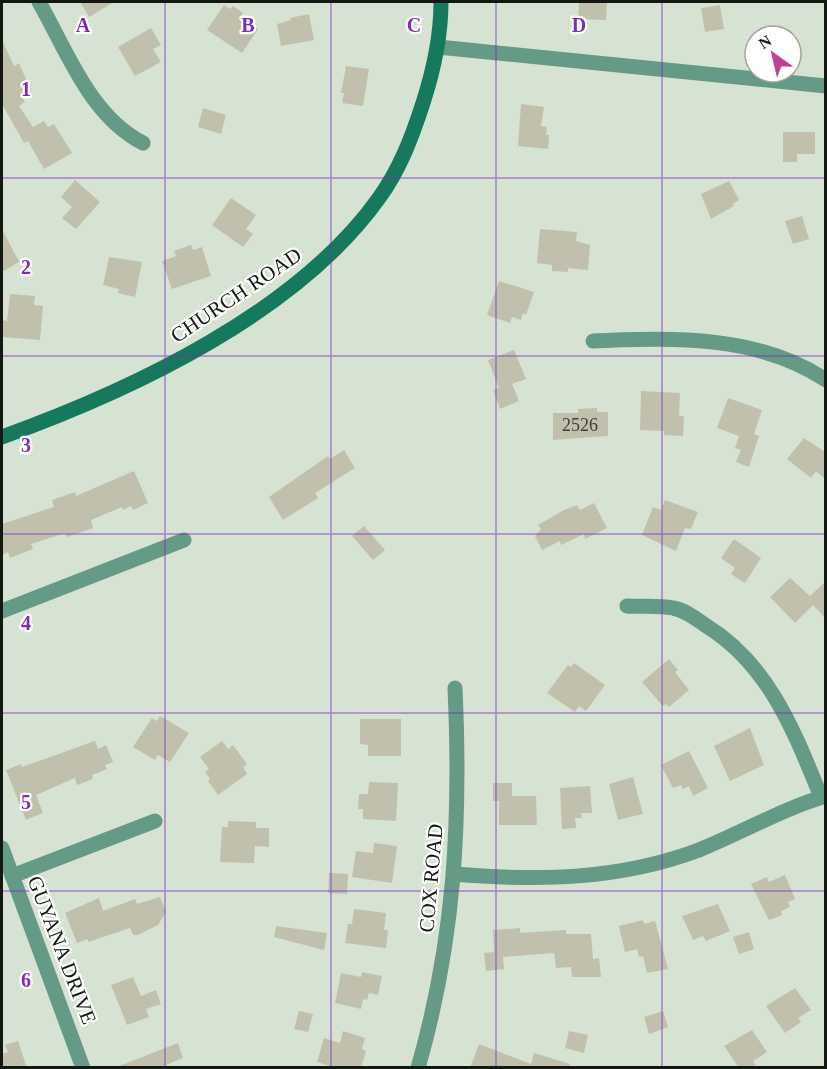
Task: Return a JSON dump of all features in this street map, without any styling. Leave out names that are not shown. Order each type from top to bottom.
[{"type":"main road","name":"CHURCH ROAD","points":[[2,437],[75,411],[173,363],[228,330],[323,261],[356,228],[398,167],[418,120],[438,47],[441,2]]},
{"type":"street","points":[[39,2],[98,106],[112,122],[143,143]]},
{"type":"street","points":[[438,47],[825,86]]},
{"type":"street","points":[[593,341],[693,339],[743,346],[799,365],[825,380]]},
{"type":"street","points":[[2,611],[184,540]]},
{"type":"street","points":[[454,874],[553,879],[589,877],[641,868],[698,850],[823,796],[791,723],[776,697],[744,656],[717,632],[684,612],[673,608],[627,606]]},
{"type":"street","name":"COX ROAD","points":[[418,1068],[447,941],[454,874],[458,820],[455,688]]},
{"type":"street","points":[[12,876],[155,821]]},
{"type":"street","name":"GUYANA DRIVE","points":[[2,848],[83,1068]]},
{"type":"building","points":[[80,2],[114,2],[89,17]]},
{"type":"building","points":[[579,2],[607,2],[606,20],[578,19]]},
{"type":"building","points":[[224,5],[230,9],[233,6],[243,13],[241,16],[258,29],[242,53],[207,30]]},
{"type":"building","points":[[720,5],[724,29],[705,32],[701,8]]},
{"type":"building","points":[[309,14],[314,40],[281,46],[277,24],[291,20],[290,18]]},
{"type":"building","points":[[151,28],[161,45],[153,49],[161,62],[135,76],[118,47]]},
{"type":"building","points":[[2,40],[14,66],[19,63],[31,90],[21,96],[25,102],[19,106],[33,127],[44,121],[48,127],[54,124],[72,153],[44,169],[28,141],[24,143],[2,104]]},
{"type":"building","points":[[346,66],[369,69],[363,106],[342,103],[344,93],[341,93]]},
{"type":"building","points":[[521,104],[544,107],[541,126],[547,127],[548,149],[518,146]]},
{"type":"building","points":[[203,108],[226,115],[221,134],[198,127]]},
{"type":"building","points":[[783,132],[815,132],[815,154],[797,154],[797,162],[783,162]]},
{"type":"building","points":[[75,180],[100,202],[76,229],[62,218],[72,207],[61,197]]},
{"type":"building","points":[[729,181],[739,200],[733,204],[734,206],[711,219],[701,194]]},
{"type":"building","points":[[231,198],[256,215],[246,229],[253,234],[243,247],[212,225]]},
{"type":"building","points":[[802,216],[809,239],[793,244],[785,221]]},
{"type":"building","points":[[2,229],[19,262],[2,272]]},
{"type":"building","points":[[540,229],[577,232],[576,241],[590,245],[588,270],[568,268],[568,272],[552,271],[552,265],[537,263]]},
{"type":"building","points":[[191,245],[193,250],[202,247],[211,276],[172,289],[162,261],[176,256],[174,251]]},
{"type":"building","points":[[109,257],[142,262],[135,297],[118,293],[119,289],[103,285]]},
{"type":"building","points":[[499,281],[534,292],[526,315],[523,313],[521,320],[512,317],[510,323],[487,315]]},
{"type":"building","points":[[10,294],[35,296],[34,305],[43,306],[40,340],[2,337],[2,320],[7,321]]},
{"type":"building","points":[[514,350],[526,379],[512,384],[519,401],[500,409],[493,390],[499,388],[488,360]]},
{"type":"building","points":[[641,391],[680,393],[679,416],[684,416],[683,436],[664,435],[664,431],[640,430]]},
{"type":"building","points":[[728,398],[762,410],[754,434],[759,436],[749,467],[736,462],[741,450],[735,448],[739,436],[717,428]]},
{"type":"building","points":[[597,408],[597,412],[608,412],[608,436],[553,440],[553,413],[578,413],[578,409]]},
{"type":"building","points":[[804,438],[825,452],[825,479],[816,471],[811,478],[787,459]]},
{"type":"building","points":[[344,450],[355,468],[315,493],[318,498],[283,520],[269,497],[328,456],[330,459]]},
{"type":"building","points":[[134,471],[148,503],[133,510],[131,506],[123,510],[122,507],[91,520],[93,528],[67,537],[65,533],[31,544],[33,549],[10,558],[8,552],[2,555],[2,524],[54,507],[52,500],[75,492],[76,496]]},
{"type":"building","points":[[665,500],[698,512],[691,529],[685,528],[676,551],[642,535],[653,507],[661,510]]},
{"type":"building","points":[[594,503],[607,528],[585,539],[584,534],[561,545],[560,541],[542,550],[535,536],[541,529],[538,525],[564,510],[577,505],[580,510]]},
{"type":"building","points":[[364,526],[385,550],[373,560],[352,536]]},
{"type":"building","points":[[734,539],[761,558],[745,583],[731,574],[735,568],[721,558]]},
{"type":"building","points":[[790,578],[810,596],[825,582],[825,618],[813,605],[795,623],[770,597]]},
{"type":"building","points":[[669,659],[678,670],[675,672],[689,690],[669,707],[666,704],[663,706],[642,682]]},
{"type":"building","points":[[574,663],[605,685],[586,711],[579,706],[575,712],[547,693],[568,665],[571,667]]},
{"type":"building","points":[[160,716],[189,733],[170,762],[158,755],[155,760],[133,747],[152,718],[157,721]]},
{"type":"building","points":[[360,719],[401,719],[401,756],[368,756],[368,745],[360,744]]},
{"type":"building","points":[[750,728],[764,765],[730,781],[714,746]]},
{"type":"building","points":[[95,741],[98,749],[106,745],[113,762],[105,765],[107,769],[92,775],[93,779],[77,785],[75,778],[36,795],[43,813],[26,820],[6,770],[21,764],[22,767]]},
{"type":"building","points":[[222,741],[228,749],[233,745],[247,764],[243,767],[247,774],[218,795],[208,781],[210,779],[205,772],[209,769],[200,757]]},
{"type":"building","points":[[689,751],[708,788],[693,796],[689,786],[683,789],[681,785],[673,788],[661,765]]},
{"type":"building","points":[[633,777],[643,814],[618,820],[609,784]]},
{"type":"building","points":[[369,782],[398,783],[396,821],[363,819],[363,809],[358,809],[359,794],[368,794]]},
{"type":"building","points":[[493,783],[512,783],[512,796],[536,796],[537,825],[499,825],[499,801],[493,801]]},
{"type":"building","points":[[590,786],[592,813],[581,813],[582,818],[575,818],[576,828],[562,829],[560,788]]},
{"type":"building","points":[[228,821],[256,822],[256,828],[269,828],[269,847],[255,846],[254,863],[220,862],[222,827],[228,827]]},
{"type":"building","points":[[374,843],[397,846],[392,883],[352,877],[356,851],[373,853]]},
{"type":"building","points":[[329,873],[348,874],[347,894],[328,893]]},
{"type":"building","points":[[785,875],[795,899],[788,902],[790,907],[781,911],[782,915],[769,920],[751,884],[767,877],[769,882]]},
{"type":"building","points":[[160,897],[166,912],[158,925],[138,935],[133,935],[130,928],[88,942],[88,939],[77,943],[65,913],[99,898],[103,911],[135,899],[137,904]]},
{"type":"building","points":[[718,904],[730,931],[706,941],[703,936],[693,940],[682,916]]},
{"type":"building","points":[[354,909],[386,913],[384,930],[388,930],[386,948],[345,943],[348,924],[352,924]]},
{"type":"building","points":[[643,920],[644,924],[655,921],[668,969],[647,973],[643,956],[639,957],[637,949],[625,952],[619,926]]},
{"type":"building","points":[[276,926],[327,933],[324,950],[274,937]]},
{"type":"building","points":[[520,928],[520,933],[566,930],[566,934],[591,934],[593,959],[599,958],[601,977],[572,977],[571,967],[556,968],[554,953],[503,957],[504,969],[486,971],[484,953],[494,952],[493,930]]},
{"type":"building","points":[[749,932],[754,949],[739,954],[733,937]]},
{"type":"building","points":[[362,972],[382,976],[378,995],[369,993],[367,1000],[363,999],[361,1009],[335,1003],[341,973],[361,977]]},
{"type":"building","points":[[133,977],[141,996],[156,990],[161,1004],[146,1009],[149,1017],[127,1025],[111,985]]},
{"type":"building","points":[[795,988],[811,1010],[798,1018],[801,1022],[785,1033],[766,1006]]},
{"type":"building","points":[[299,1011],[313,1014],[308,1032],[294,1029]]},
{"type":"building","points":[[663,1011],[668,1027],[649,1034],[644,1017]]},
{"type":"building","points":[[752,1030],[767,1052],[753,1061],[757,1068],[739,1068],[724,1046]]},
{"type":"building","points":[[343,1031],[365,1038],[362,1049],[366,1051],[361,1068],[336,1068],[317,1062],[324,1038],[340,1043]]},
{"type":"building","points":[[569,1031],[588,1035],[584,1053],[565,1048]]},
{"type":"building","points":[[18,1041],[27,1068],[2,1068],[2,1054],[8,1052],[5,1045]]},
{"type":"building","points":[[178,1043],[183,1058],[159,1068],[114,1068]]},
{"type":"building","points":[[479,1044],[531,1064],[534,1053],[570,1064],[569,1068],[470,1068]]}]
